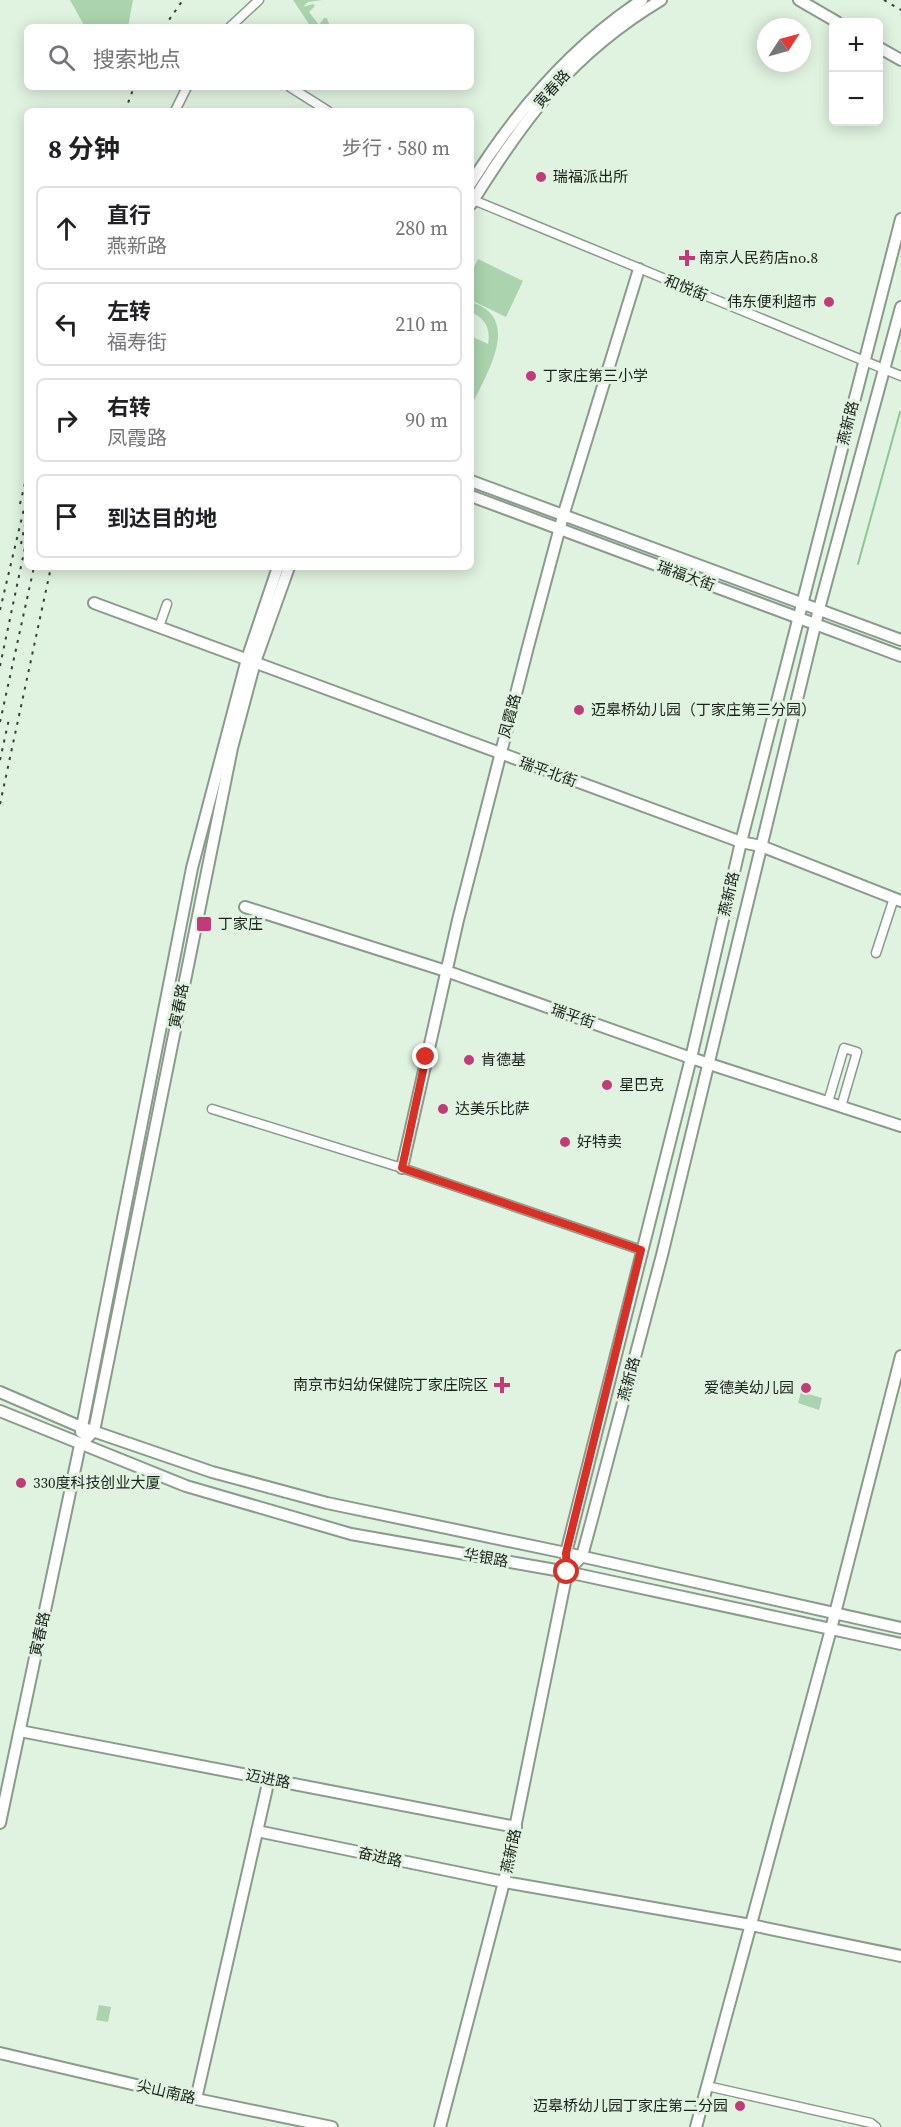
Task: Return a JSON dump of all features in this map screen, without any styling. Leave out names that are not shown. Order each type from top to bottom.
[{"type":"street","points":[[233,24],[259,0]]},
{"type":"street","name":"寅春路","points":[[474,179],[510,125],[552,76],[601,31],[642,0]]},
{"type":"street","name":"寅春路","points":[[474,198],[510,142],[557,82],[605,36],[661,0]]},
{"type":"street","points":[[799,0],[830,18]]},
{"type":"street","points":[[883,49],[901,60]]},
{"type":"street","points":[[176,108],[186,90]]},
{"type":"street","points":[[295,90],[323,108]]},
{"type":"street","name":"和悦街","points":[[474,202],[901,376]]},
{"type":"street","name":"燕新路","points":[[440,2127],[504,1882],[567,1572],[566,1553],[691,1058],[741,842],[901,219]]},
{"type":"street","name":"凤霞路","points":[[402,1168],[446,971],[500,754],[563,516],[639,269]]},
{"type":"street","name":"燕新路","points":[[567,1572],[582,1556],[709,1064],[819,609],[901,307]]},
{"type":"street","name":"瑞福大街","points":[[474,482],[901,640]]},
{"type":"street","name":"瑞福大街","points":[[474,497],[901,656]]},
{"type":"street","name":"寅春路","points":[[0,1823],[80,1445],[81,1427],[192,868],[277,570]]},
{"type":"street","name":"寅春路","points":[[94,1431],[251,661],[288,570]]},
{"type":"street","name":"瑞平北街","points":[[94,603],[741,842],[761,846],[897,900]]},
{"type":"street","points":[[159,627],[167,604]]},
{"type":"street","points":[[876,953],[897,900]]},
{"type":"street","name":"瑞平街","points":[[245,907],[446,971],[691,1058],[901,1126]]},
{"type":"street","points":[[828,1102],[844,1048],[857,1052],[841,1107]]},
{"type":"street","points":[[212,1109],[402,1168],[641,1250]]},
{"type":"street","points":[[696,2127],[835,1614],[901,1356]]},
{"type":"street","name":"华银路","points":[[0,1392],[81,1427],[212,1472],[327,1503],[582,1556],[901,1628]]},
{"type":"street","name":"华银路","points":[[0,1411],[186,1486],[351,1534],[567,1572],[901,1644]]},
{"type":"street","points":[[80,1445],[94,1431]]},
{"type":"street","name":"迈进路","points":[[20,1731],[516,1827]]},
{"type":"street","points":[[196,2099],[269,1779]]},
{"type":"street","name":"奋进路","points":[[257,1831],[504,1882],[751,1925],[901,1956]]},
{"type":"street","name":"尖山南路","points":[[0,2053],[196,2099],[332,2127]]},
{"type":"street","points":[[707,2086],[876,2127]]},
{"type":"green space","points":[[70,0],[133,0],[129,24],[83,24]]},
{"type":"green space","points":[[293,0],[322,0],[308,2],[303,7],[313,4],[315,6],[309,12],[318,24],[309,24]]},
{"type":"green space","points":[[324,18],[327,18],[329,24],[320,24]]},
{"type":"green space","points":[[478,259],[523,281],[506,317],[474,301],[474,267]]},
{"type":"green space","points":[[474,304],[487,310],[495,321],[498,334],[491,364],[474,401],[474,337],[488,344],[489,339],[486,325],[474,314]]},
{"type":"green space","points":[[801,1392],[822,1398],[819,1410],[798,1403]]},
{"type":"green space","points":[[99,2005],[111,2007],[108,2022],[96,2020]]},
{"type":"waterway","points":[[858,564],[900,412]]},
{"type":"railway","points":[[166,24],[183,0]]},
{"type":"railway","points":[[884,0],[901,10]]},
{"type":"railway","points":[[126,108],[133,90]]},
{"type":"railway","points":[[20,504],[24,487]]},
{"type":"railway","points":[[0,610],[24,509]]},
{"type":"railway","points":[[21,544],[24,530]]},
{"type":"railway","points":[[0,666],[24,552]]},
{"type":"railway","points":[[0,722],[33,570]]},
{"type":"railway","points":[[0,804],[50,570]]},
{"type":"railway","points":[[0,760],[9,719]]},
{"type":"place","name":"瑞福派出所","points":[[541,177]]},
{"type":"place","name":"南京人民药店no.8","points":[[687,258]]},
{"type":"place","name":"伟东便利超市","points":[[829,302]]},
{"type":"place","name":"丁家庄第三小学","points":[[531,376]]},
{"type":"place","name":"迈皋桥幼儿园（丁家庄第三分园）","points":[[579,710]]},
{"type":"place","name":"丁家庄","points":[[204,924]]},
{"type":"place","name":"肯德基","points":[[469,1060]]},
{"type":"place","name":"星巴克","points":[[607,1085]]},
{"type":"place","name":"达美乐比萨","points":[[443,1109]]},
{"type":"place","name":"好特卖","points":[[565,1142]]},
{"type":"place","name":"南京市妇幼保健院丁家庄院区","points":[[502,1385]]},
{"type":"place","name":"爱德美幼儿园","points":[[806,1388]]},
{"type":"place","name":"330度科技创业大厦","points":[[21,1483]]},
{"type":"place","name":"迈皋桥幼儿园丁家庄第二分园","points":[[740,2106]]},
{"type":"route","points":[[426,1057],[402,1168],[641,1250],[566,1553],[567,1572]]}]
